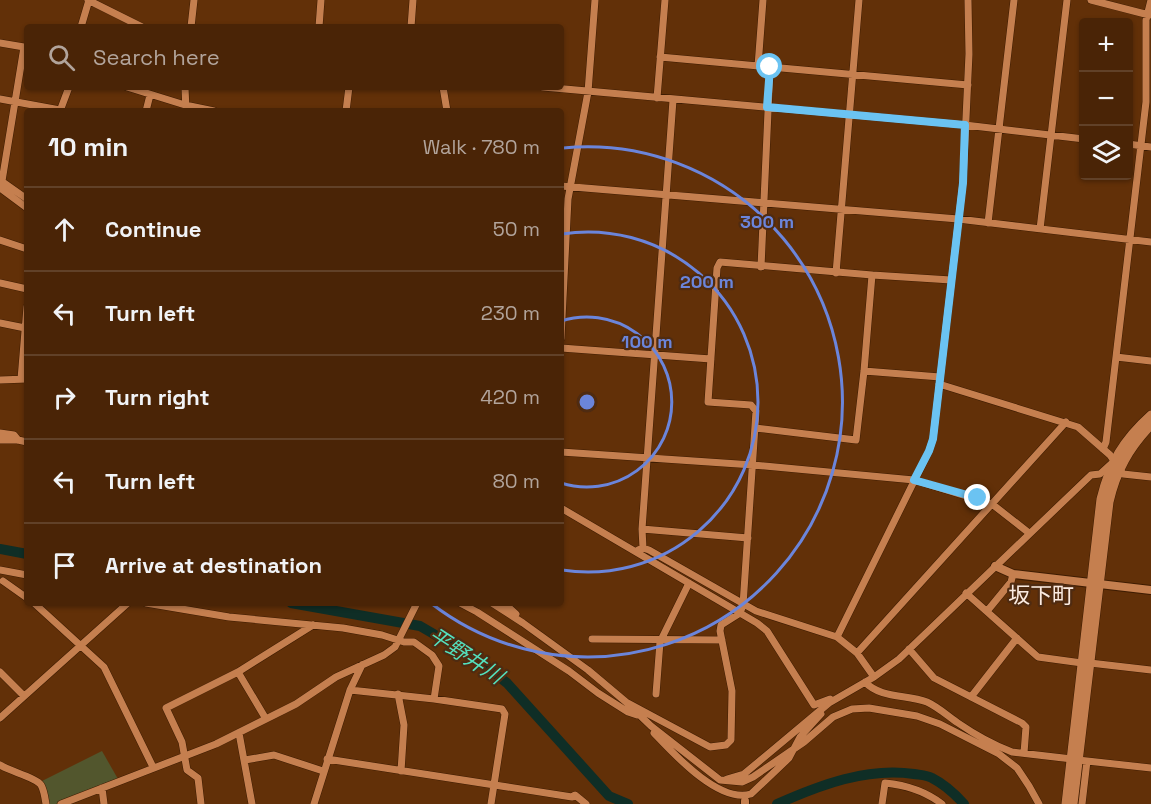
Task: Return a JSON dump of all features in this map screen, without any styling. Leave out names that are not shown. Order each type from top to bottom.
[{"type":"main road","points":[[1073,804],[1096,583],[1101,499],[1115,465],[1136,429],[1151,415]]},
{"type":"main road","points":[[1115,465],[1125,457],[1151,425]]},
{"type":"main road","points":[[1066,804],[1079,760]]},
{"type":"street","points":[[82,24],[88,0],[136,24]]},
{"type":"street","points":[[191,24],[194,0]]},
{"type":"street","points":[[319,24],[321,0]]},
{"type":"street","points":[[411,24],[413,0]]},
{"type":"street","points":[[564,247],[570,186],[588,92],[595,0]]},
{"type":"street","points":[[657,98],[665,0]]},
{"type":"street","points":[[758,66],[763,0]]},
{"type":"street","points":[[836,273],[860,0]]},
{"type":"street","points":[[837,637],[933,439],[963,183],[968,85],[968,0]]},
{"type":"street","points":[[988,223],[1014,0]]},
{"type":"street","points":[[1040,229],[1067,0]]},
{"type":"street","points":[[1091,0],[1149,15]]},
{"type":"street","points":[[1102,449],[1106,442],[1141,146],[1151,0]]},
{"type":"street","points":[[0,43],[24,47],[1,183]]},
{"type":"street","points":[[660,57],[968,85]]},
{"type":"street","points":[[761,267],[770,67]]},
{"type":"street","points":[[564,89],[965,125],[1079,138]]},
{"type":"street","points":[[61,108],[68,90]]},
{"type":"street","points":[[137,90],[185,108],[185,90]]},
{"type":"street","points":[[346,108],[349,90]]},
{"type":"street","points":[[444,90],[446,108]]},
{"type":"street","points":[[147,108],[150,94]]},
{"type":"street","points":[[0,99],[49,108]]},
{"type":"street","points":[[639,550],[674,100]]},
{"type":"street","points":[[1133,145],[1151,147]]},
{"type":"street","points":[[1,183],[24,197]]},
{"type":"street","points":[[1,183],[24,204]]},
{"type":"street","points":[[564,186],[958,219],[1151,242]]},
{"type":"street","points":[[0,240],[24,248]]},
{"type":"street","points":[[626,702],[710,747],[726,745],[731,740],[732,691],[720,631],[721,625],[740,613],[743,605],[756,411],[751,405],[708,402],[717,268],[720,262],[836,273],[951,280]]},
{"type":"street","points":[[755,428],[856,440],[872,274]]},
{"type":"street","points":[[0,283],[24,288]]},
{"type":"street","points":[[0,324],[24,328]]},
{"type":"street","points":[[564,348],[711,359]]},
{"type":"street","points":[[1116,357],[1151,362]]},
{"type":"street","points":[[864,371],[940,381],[1066,422],[1078,427],[1110,455],[1123,474],[1151,477]]},
{"type":"street","points":[[0,380],[24,379]]},
{"type":"street","points":[[857,653],[1066,422]]},
{"type":"street","points":[[0,433],[14,435],[18,440]]},
{"type":"street","points":[[0,440],[24,441]]},
{"type":"street","points":[[564,452],[753,465],[914,480],[992,504],[1029,534]]},
{"type":"street","points":[[720,780],[744,774],[838,697],[874,677],[899,659],[966,592],[1091,475],[1100,474],[1115,465]]},
{"type":"street","points":[[564,510],[743,605],[837,637],[857,653],[874,677]]},
{"type":"street","points":[[642,529],[748,538]]},
{"type":"street","points":[[639,550],[689,583],[758,622],[767,631],[814,705],[838,697]]},
{"type":"street","points":[[995,566],[1013,574],[1151,590]]},
{"type":"street","points":[[0,570],[24,574]]},
{"type":"street","points":[[10,572],[2,583],[24,596]]},
{"type":"street","points":[[988,610],[1011,582],[1013,574]]},
{"type":"street","points":[[656,694],[661,640],[689,583]]},
{"type":"street","points":[[966,592],[1038,657],[1151,670]]},
{"type":"street","points":[[37,606],[104,667],[153,767]]},
{"type":"street","points":[[0,718],[125,606]]},
{"type":"street","points":[[164,606],[229,617],[313,625],[400,637],[404,642],[414,642],[432,655],[439,666],[434,699]]},
{"type":"street","points":[[61,804],[216,744],[296,704],[336,677],[384,655],[395,647],[416,606]]},
{"type":"street","points":[[466,606],[569,671],[598,693],[628,712],[637,715]]},
{"type":"street","points":[[497,606],[524,622],[588,670],[626,702],[637,715],[720,780],[742,782],[753,777],[804,742],[833,717],[852,709],[869,708],[917,716],[940,724],[999,754],[1017,768],[1039,804]]},
{"type":"street","points":[[507,606],[524,622]]},
{"type":"street","points":[[201,804],[198,778],[187,770],[182,742],[166,708],[238,672],[313,625]]},
{"type":"street","points":[[970,697],[1017,638]]},
{"type":"street","points":[[592,639],[722,640]]},
{"type":"street","points":[[909,649],[934,678],[1022,723],[1026,728],[1024,753]]},
{"type":"street","points":[[314,804],[350,690],[362,665]]},
{"type":"street","points":[[0,672],[24,696]]},
{"type":"street","points":[[238,672],[266,718]]},
{"type":"street","points":[[865,682],[876,690],[924,701],[1003,748],[1024,753],[1151,768]]},
{"type":"street","points":[[350,690],[398,694],[502,709],[506,714],[491,804]]},
{"type":"street","points":[[398,694],[404,725],[401,771]]},
{"type":"street","points":[[651,726],[652,732],[698,777],[722,793],[745,801],[789,758],[800,737],[838,697]]},
{"type":"street","points":[[239,733],[252,804]]},
{"type":"street","points":[[245,760],[274,755],[323,771]]},
{"type":"street","points":[[327,759],[572,797],[575,795],[586,804]]},
{"type":"street","points":[[1079,760],[1082,804]]},
{"type":"street","points":[[0,765],[37,781],[41,785],[46,804]]},
{"type":"street","points":[[882,804],[885,783],[921,791],[942,804]]},
{"type":"street","points":[[102,788],[104,804]]},
{"type":"green space","points":[[102,751],[118,779],[56,804],[49,804],[42,781]]},
{"type":"waterway","name":"平野井川","points":[[0,549],[24,553]]},
{"type":"waterway","name":"平野井川","points":[[308,606],[420,626],[475,658],[507,683],[609,796],[628,804]]},
{"type":"waterway","name":"平野井川","points":[[777,804],[844,779],[896,772],[930,777],[945,786],[964,804]]},
{"type":"district","name":"坂下町","points":[[1041,595]]},
{"type":"route","points":[[770,67],[767,107],[965,125],[963,183],[933,439],[914,480],[978,498]]}]
